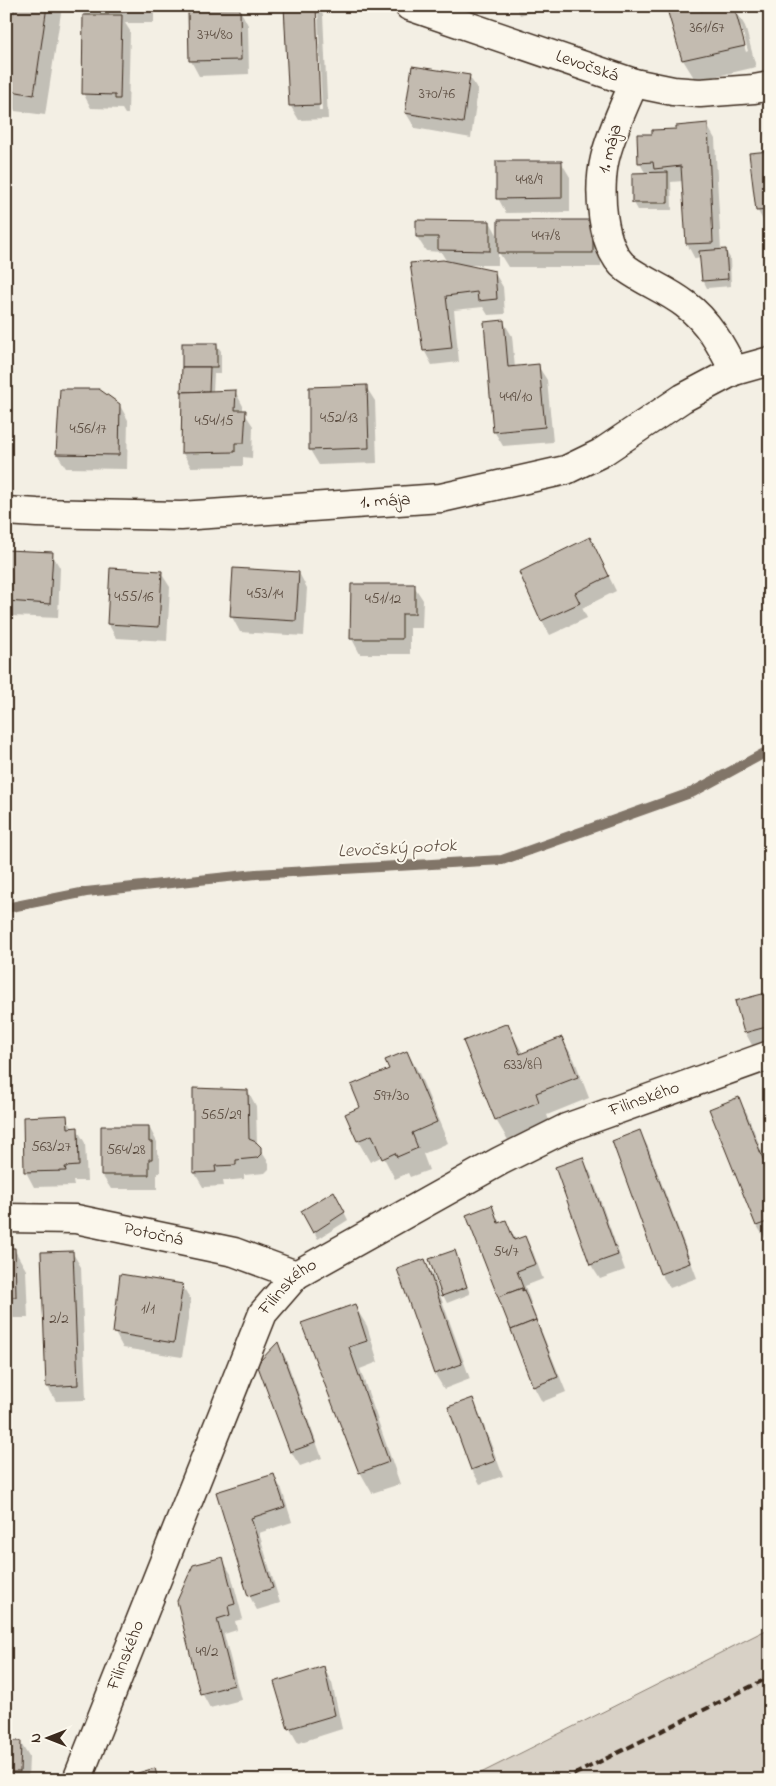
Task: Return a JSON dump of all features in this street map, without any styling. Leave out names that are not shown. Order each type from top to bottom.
[{"type":"street","name":"Levočská","points":[[409,6],[634,83],[674,91],[700,93],[770,86]]},
{"type":"street","name":"1. mája","points":[[634,83],[605,157],[601,190],[605,230],[613,250],[625,268],[686,304],[710,329],[724,350],[734,371]]},
{"type":"street","name":"1. mája","points":[[6,511],[181,516],[441,498],[566,470],[601,453],[683,398],[734,371],[770,362]]},
{"type":"street","name":"Filinského","points":[[77,1780],[263,1313],[296,1275],[500,1161],[566,1128],[770,1055]]},
{"type":"street","name":"Potočná","points":[[6,1218],[76,1219],[234,1252],[296,1275]]},
{"type":"shaded area","points":[[770,1628],[770,1780],[467,1780]]},
{"type":"building","points":[[14,6],[47,6],[34,95],[6,90],[6,60]]},
{"type":"building","points":[[79,6],[146,6],[146,9],[79,9]]},
{"type":"building","points":[[284,6],[316,6],[320,105],[289,106]]},
{"type":"building","points":[[666,6],[700,6],[701,11],[721,6],[734,6],[745,46],[682,60]]},
{"type":"building","points":[[240,9],[241,60],[189,61],[188,10]]},
{"type":"building","points":[[83,15],[122,15],[120,99],[115,99],[115,95],[82,94]]},
{"type":"building","points":[[412,66],[470,75],[463,123],[405,113]]},
{"type":"building","points":[[708,123],[713,243],[686,244],[681,166],[654,169],[653,162],[638,163],[637,134],[652,134],[652,130],[676,129],[676,126]]},
{"type":"building","points":[[770,151],[770,210],[756,211],[749,153]]},
{"type":"building","points":[[496,161],[562,161],[562,198],[496,199]]},
{"type":"building","points":[[668,172],[668,203],[632,203],[632,173]]},
{"type":"building","points":[[416,220],[490,221],[490,251],[438,250],[438,237],[416,237]]},
{"type":"building","points":[[498,220],[593,220],[593,253],[498,253]]},
{"type":"building","points":[[726,249],[728,279],[702,281],[699,251]]},
{"type":"building","points":[[443,260],[495,271],[497,299],[478,301],[477,292],[446,296],[452,348],[423,351],[410,263]]},
{"type":"building","points":[[504,320],[508,367],[539,364],[545,427],[493,432],[484,322]]},
{"type":"building","points":[[182,343],[217,343],[217,367],[182,367]]},
{"type":"building","points":[[182,367],[210,367],[209,391],[181,392]]},
{"type":"building","points":[[367,385],[369,448],[309,450],[309,387]]},
{"type":"building","points":[[60,389],[99,389],[120,404],[119,455],[56,454]]},
{"type":"building","points":[[236,390],[235,410],[246,410],[244,443],[235,443],[235,452],[181,453],[182,392]]},
{"type":"building","points":[[590,537],[609,576],[575,593],[580,603],[541,621],[519,572]]},
{"type":"building","points":[[6,550],[53,552],[50,604],[6,601]]},
{"type":"building","points":[[110,568],[162,571],[159,627],[107,624]]},
{"type":"building","points":[[233,568],[299,572],[296,621],[230,617]]},
{"type":"building","points":[[351,584],[415,584],[415,614],[402,614],[402,639],[350,639]]},
{"type":"building","points":[[770,992],[770,1026],[744,1033],[735,1001]]},
{"type":"building","points":[[508,1023],[520,1054],[562,1037],[578,1077],[536,1093],[539,1102],[495,1120],[463,1041]]},
{"type":"building","points":[[407,1051],[437,1122],[412,1133],[418,1148],[397,1157],[395,1153],[382,1159],[372,1135],[357,1141],[345,1114],[360,1107],[351,1085],[389,1069],[385,1060]]},
{"type":"building","points":[[193,1088],[248,1090],[249,1139],[261,1147],[261,1154],[257,1158],[236,1160],[236,1165],[215,1166],[216,1172],[193,1173]]},
{"type":"building","points":[[739,1097],[770,1177],[770,1221],[756,1226],[709,1109]]},
{"type":"building","points":[[67,1115],[68,1128],[78,1127],[79,1166],[65,1167],[66,1171],[24,1172],[23,1117]]},
{"type":"building","points":[[101,1126],[149,1126],[149,1142],[152,1142],[152,1159],[149,1159],[149,1175],[101,1175]]},
{"type":"building","points":[[640,1130],[690,1263],[660,1274],[612,1141]]},
{"type":"building","points":[[583,1157],[618,1255],[590,1265],[555,1167]]},
{"type":"building","points":[[334,1191],[345,1212],[313,1233],[301,1211]]},
{"type":"building","points":[[492,1205],[498,1223],[506,1220],[514,1240],[525,1236],[536,1264],[517,1271],[524,1290],[522,1291],[522,1288],[498,1297],[466,1215]]},
{"type":"building","points":[[6,1248],[15,1248],[16,1297],[6,1297]]},
{"type":"building","points":[[455,1250],[467,1287],[442,1296],[429,1259]]},
{"type":"building","points":[[73,1251],[78,1385],[46,1387],[41,1252]]},
{"type":"building","points":[[425,1259],[462,1364],[434,1374],[397,1269]]},
{"type":"building","points":[[120,1274],[183,1284],[174,1343],[113,1333]]},
{"type":"building","points":[[522,1288],[536,1320],[511,1330],[498,1297]]},
{"type":"building","points":[[355,1304],[367,1341],[349,1347],[389,1462],[359,1473],[301,1323]]},
{"type":"building","points":[[536,1320],[558,1377],[533,1387],[511,1330]]},
{"type":"building","points":[[278,1342],[315,1443],[290,1452],[257,1364]]},
{"type":"building","points":[[473,1398],[495,1461],[471,1470],[448,1407]]},
{"type":"building","points":[[274,1474],[285,1507],[251,1518],[273,1588],[248,1596],[216,1492]]},
{"type":"building","points":[[223,1557],[235,1604],[228,1606],[230,1615],[217,1619],[234,1685],[200,1694],[177,1601],[193,1565]]},
{"type":"building","points":[[324,1666],[335,1715],[288,1729],[274,1682]]},
{"type":"building","points":[[6,1741],[21,1741],[20,1772],[11,1772],[11,1780],[6,1780]]},
{"type":"building","points":[[155,1768],[158,1780],[114,1780]]},
{"type":"waterway","name":"Levočský potok","points":[[6,908],[86,892],[256,874],[502,860],[693,792],[770,750]]},
{"type":"railway","points":[[563,1780],[770,1677]]}]
